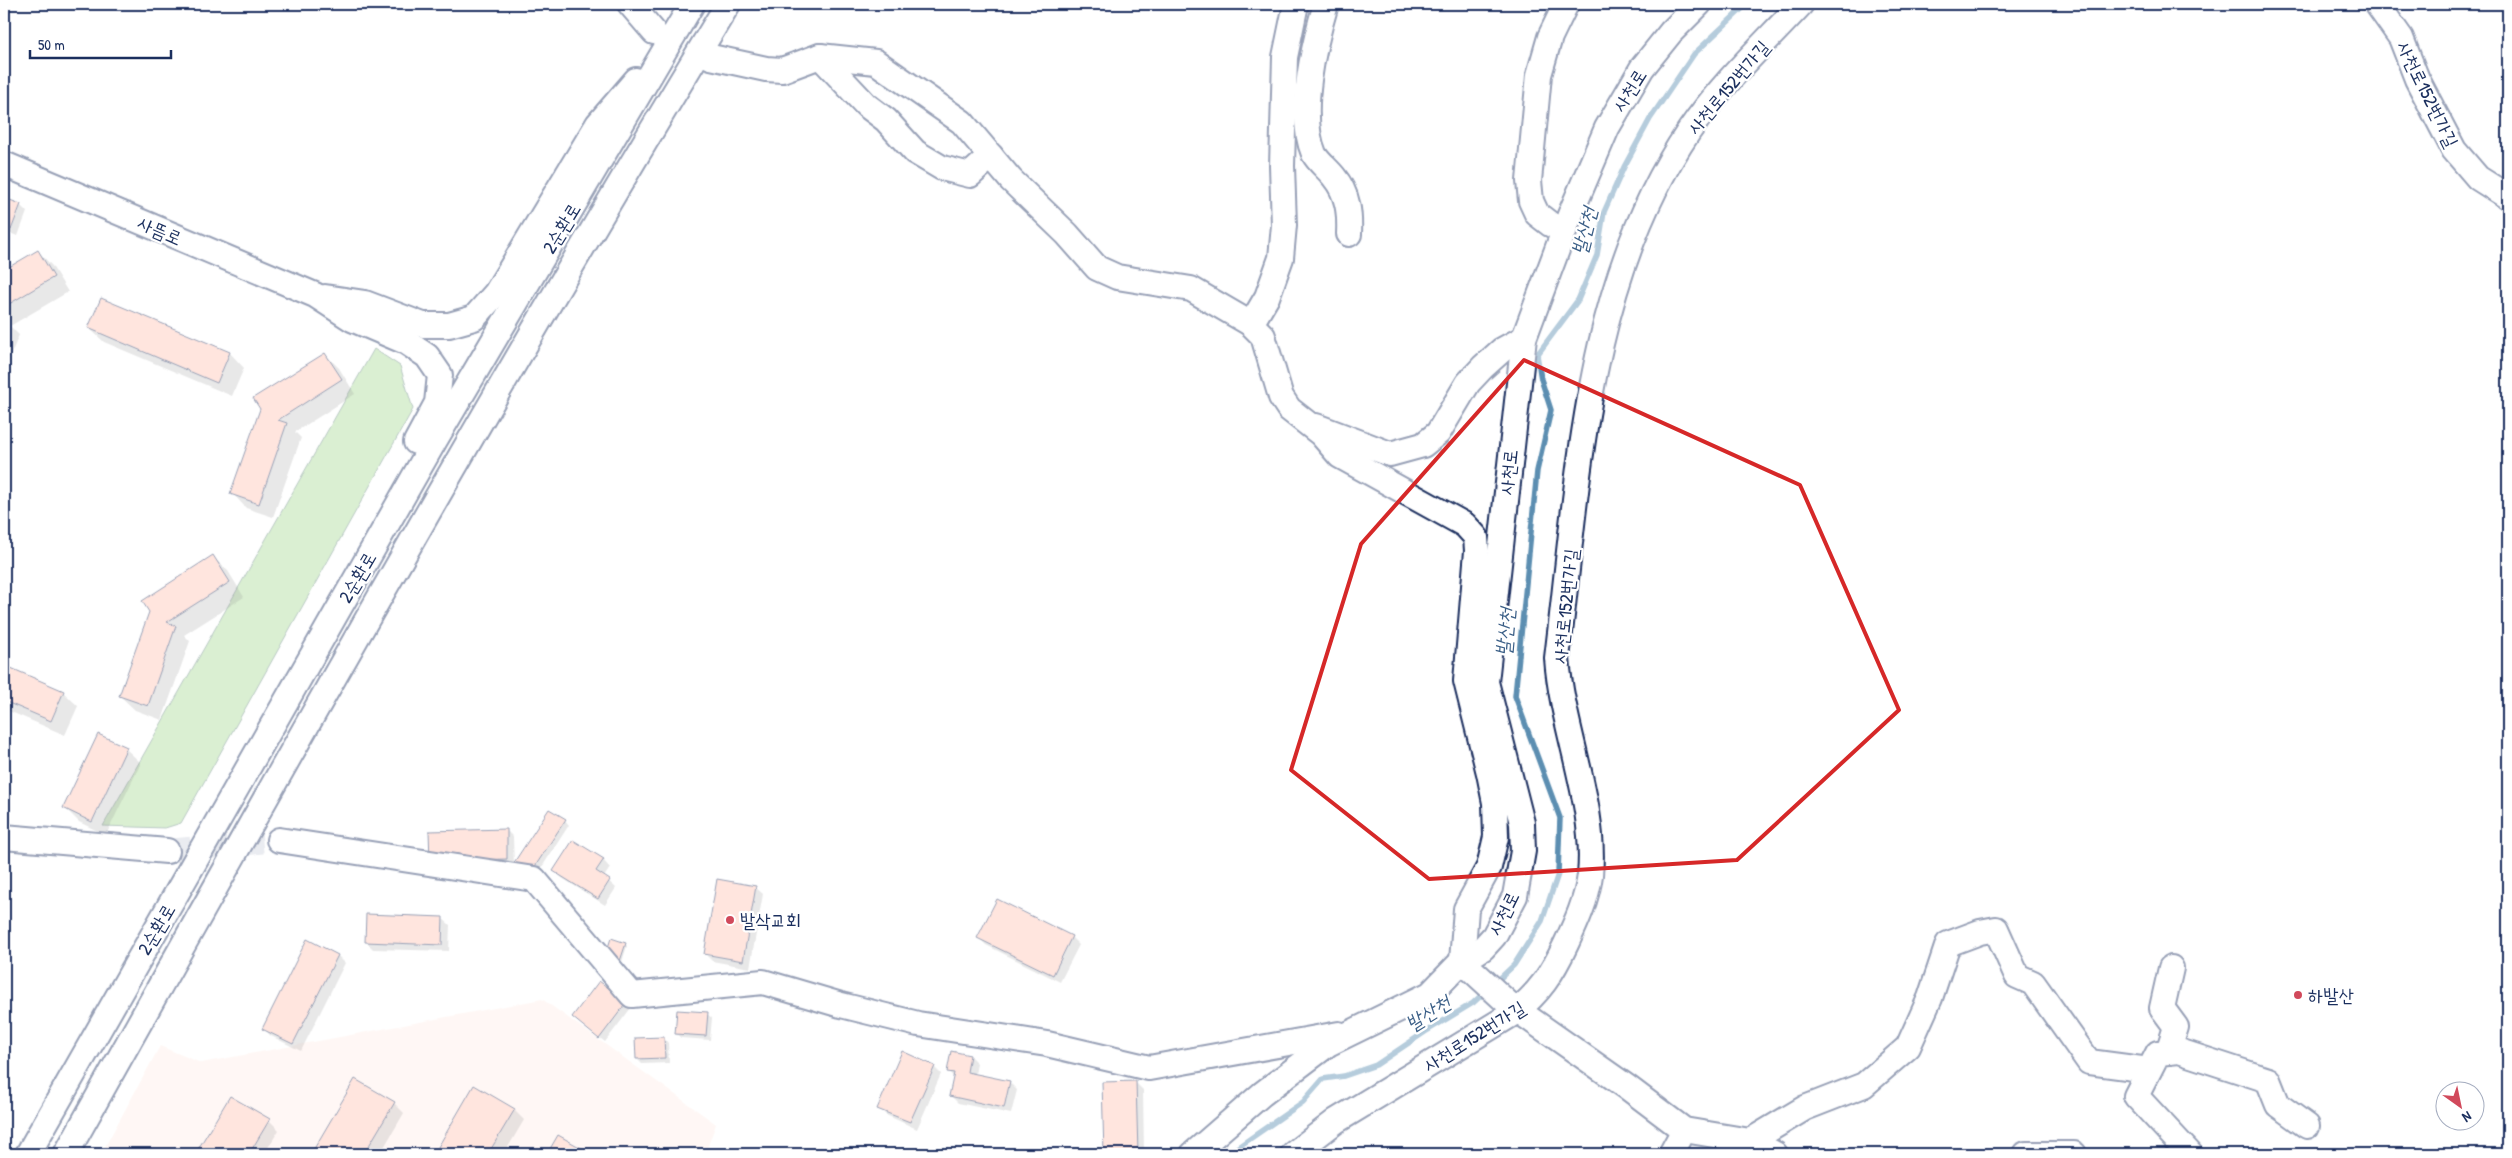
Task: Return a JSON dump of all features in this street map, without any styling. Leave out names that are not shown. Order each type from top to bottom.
[{"type":"street","points":[[315,295],[365,303],[423,325],[449,325],[474,318],[496,293],[598,124],[664,34],[630,4]]},
{"type":"street","name":"2순환로","points":[[28,1154],[436,440],[664,34],[692,4]]},
{"type":"street","name":"2순환로","points":[[66,1154],[462,453],[652,129],[728,4]]},
{"type":"street","points":[[1251,324],[1267,297],[1281,258],[1284,225],[1282,166],[1285,57],[1296,4]]},
{"type":"street","points":[[1326,4],[1312,62],[1307,99],[1310,139],[1315,156],[1342,189],[1350,209],[1349,234]]},
{"type":"street","points":[[1564,231],[1550,224],[1537,214],[1531,201],[1529,181],[1539,75],[1550,37],[1566,4]]},
{"type":"street","name":"사천로","points":[[1193,1154],[1262,1094],[1328,1044],[1430,994],[1467,965],[1494,936],[1515,896],[1523,850],[1522,823],[1486,682],[1524,338],[1564,231],[1606,128],[1642,68],[1672,32],[1699,4]]},
{"type":"street","name":"사천로152번가길","points":[[1293,1154],[1336,1121],[1514,1008],[1535,997],[1562,953],[1574,927],[1590,876],[1589,820],[1560,690],[1557,658],[1591,384],[1600,339],[1642,214],[1667,166],[1717,94],[1802,4]]},
{"type":"street","name":"사천로152번가길","points":[[2378,4],[2401,38],[2417,79],[2454,150],[2478,178],[2508,197]]},
{"type":"street","points":[[820,56],[866,105],[886,120],[915,152],[942,168],[970,175],[991,156]]},
{"type":"street","points":[[711,58],[766,69],[782,70],[820,56],[876,62],[962,122],[1011,180],[1067,234],[1097,268],[1117,277],[1191,289],[1251,324],[1263,336],[1280,397],[1289,410],[1322,434],[1340,456],[1465,525],[1476,537],[1477,551],[1466,681],[1495,803],[1496,837],[1489,868],[1466,909],[1467,965],[1514,1008],[1627,1087],[1684,1130],[1750,1141],[1775,1154]]},
{"type":"street","name":"사뜸로","points":[[4,164],[315,295]]},
{"type":"street","points":[[300,677],[402,468],[437,404],[440,375],[427,356],[406,342],[352,319],[315,295]]},
{"type":"street","points":[[1305,422],[1390,454],[1423,445],[1438,433],[1468,382],[1502,350],[1524,338]]},
{"type":"street","points":[[4,837],[167,851]]},
{"type":"street","points":[[279,840],[534,879],[632,995],[763,982],[918,1024],[1047,1044],[1149,1068],[1358,1030]]},
{"type":"street","points":[[1750,1141],[1806,1108],[1864,1085],[1908,1047],[1930,998],[1948,944],[1980,932],[1996,929],[2017,976],[2033,983],[2088,1062],[2149,1070]]},
{"type":"street","points":[[2168,1052],[2176,1027],[2162,1008],[2171,968]]},
{"type":"street","points":[[2190,1154],[2136,1096],[2158,1052],[2180,1051],[2268,1080],[2278,1105],[2307,1126]]},
{"type":"street","points":[[1670,1154],[1684,1130]]},
{"type":"street","points":[[2026,1154],[2074,1154]]},
{"type":"highlighted area","points":[[1524,360],[1800,485],[1899,710],[1737,860],[1429,879],[1291,770],[1361,544]]},
{"type":"shaded area","points":[[542,999],[716,1124],[705,1154],[101,1154],[160,1046],[201,1063]]},
{"type":"green space","points":[[374,349],[400,366],[413,409],[181,823],[165,828],[103,826]]},
{"type":"building","points":[[4,198],[21,204],[11,230],[4,227]]},
{"type":"building","points":[[38,250],[54,277],[4,307],[4,270]]},
{"type":"building","points":[[101,298],[230,352],[217,383],[88,328]]},
{"type":"building","points":[[325,353],[342,379],[278,420],[287,423],[259,504],[230,494],[260,409],[253,398]]},
{"type":"building","points":[[213,555],[230,582],[167,622],[176,626],[148,706],[119,696],[149,612],[142,601]]},
{"type":"building","points":[[4,665],[64,691],[51,721],[4,701]]},
{"type":"building","points":[[98,734],[127,747],[92,822],[63,808]]},
{"type":"building","points":[[549,809],[566,819],[530,874],[513,864]]},
{"type":"building","points":[[507,829],[507,859],[430,861],[429,831]]},
{"type":"building","points":[[573,840],[604,859],[596,871],[610,880],[598,899],[553,871]]},
{"type":"building","name":"발삭교회","points":[[717,879],[756,886],[743,961],[704,954]]},
{"type":"building","points":[[997,899],[1072,936],[1053,975],[977,938]]},
{"type":"building","points":[[366,914],[443,917],[442,945],[365,942]]},
{"type":"building","points":[[611,938],[626,943],[620,961],[605,957]]},
{"type":"building","points":[[307,939],[338,955],[293,1044],[262,1029]]},
{"type":"building","points":[[599,981],[627,1002],[599,1039],[572,1017]]},
{"type":"building","points":[[677,1010],[708,1012],[706,1036],[675,1034]]},
{"type":"building","points":[[664,1037],[665,1058],[636,1059],[635,1038]]},
{"type":"building","points":[[902,1051],[935,1066],[910,1122],[877,1109]]},
{"type":"building","points":[[951,1051],[970,1055],[967,1072],[1010,1081],[1004,1108],[949,1096],[954,1073],[947,1072]]},
{"type":"building","points":[[355,1079],[395,1102],[364,1154],[311,1154]]},
{"type":"building","points":[[1136,1081],[1138,1154],[1104,1154],[1102,1082]]},
{"type":"building","points":[[474,1085],[515,1109],[488,1154],[434,1154]]},
{"type":"building","points":[[230,1096],[270,1119],[249,1154],[195,1154]]},
{"type":"building","points":[[558,1135],[592,1154],[547,1154]]},
{"type":"waterway","name":"발산천","points":[[1495,983],[1514,965],[1542,921],[1558,874],[1560,818],[1515,696],[1537,471],[1551,410],[1541,379],[1537,355],[1578,300],[1597,255],[1604,212],[1624,167],[1650,119],[1694,54],[1747,4]]},
{"type":"waterway","name":"발산천","points":[[1228,1154],[1303,1102],[1323,1079],[1344,1076],[1376,1065],[1473,1003],[1486,991]]},
{"type":"tunnel","points":[[654,32],[711,57]]},
{"type":"tunnel","points":[[167,851],[279,840]]},
{"type":"place","name":"발삭교회","points":[[730,920]]},
{"type":"place","name":"하발산","points":[[2298,995]]}]
